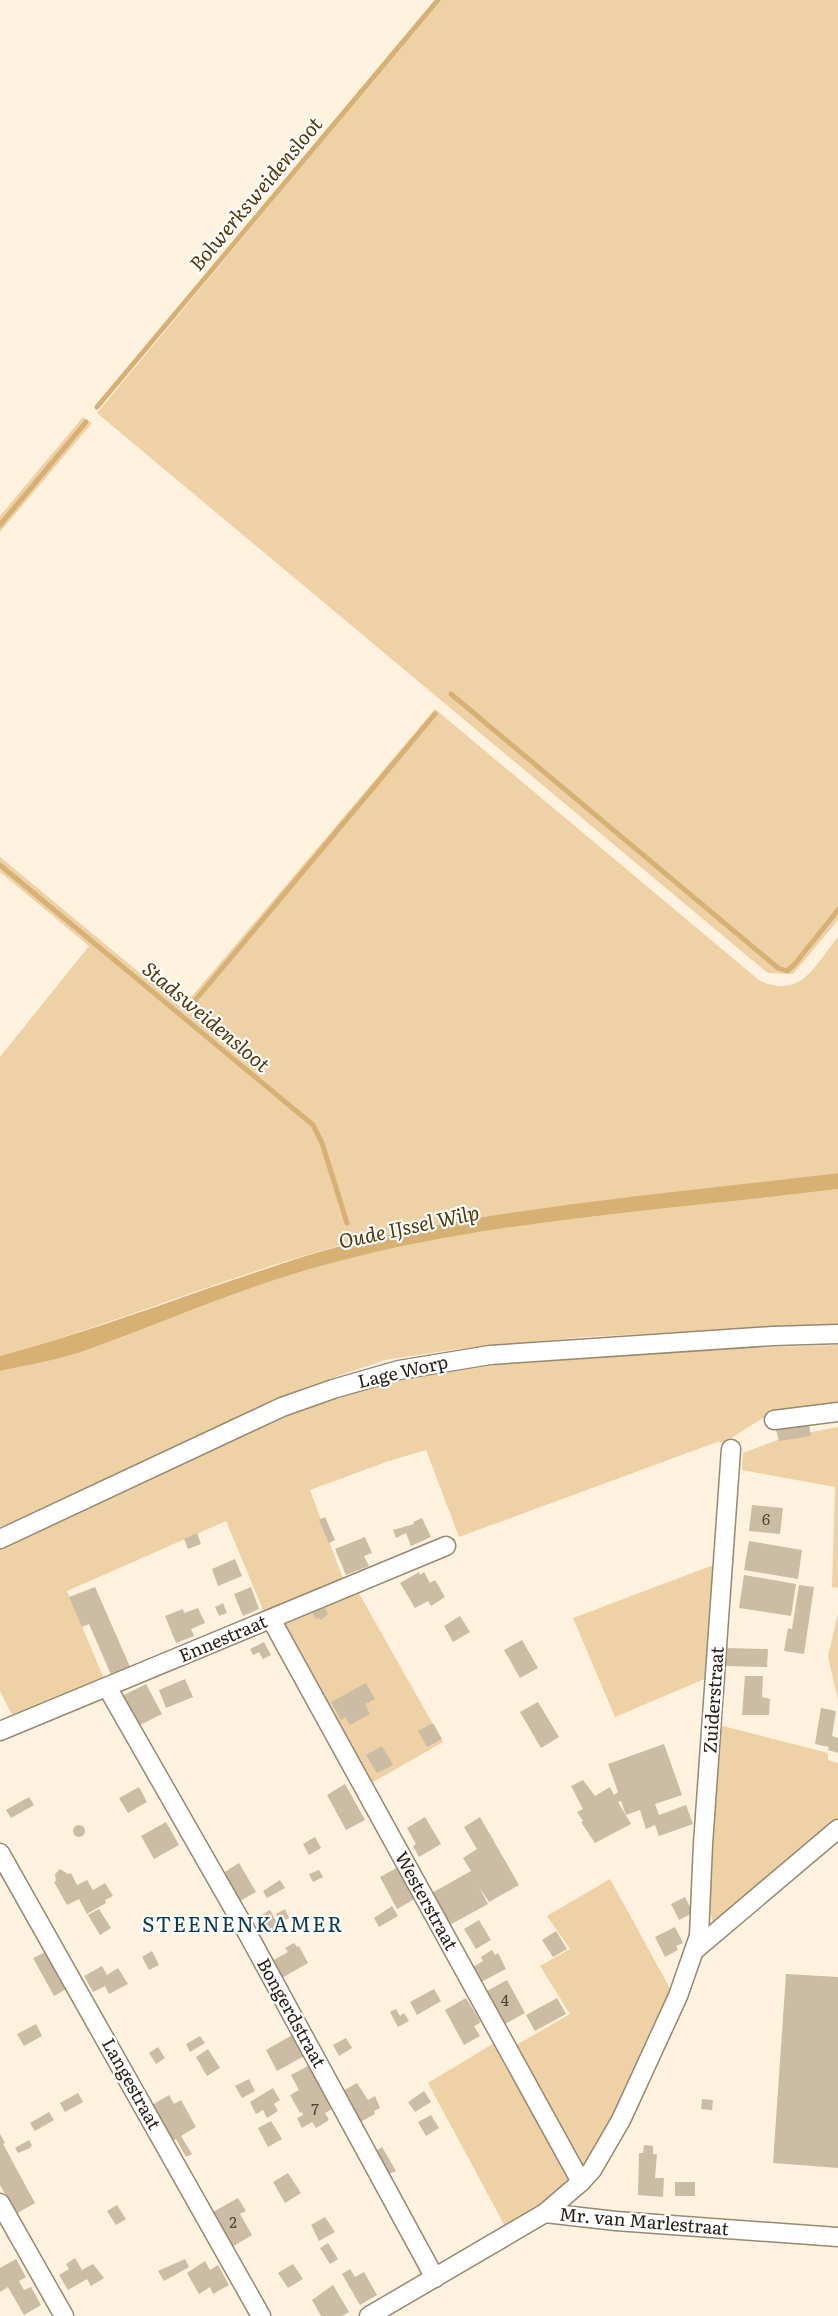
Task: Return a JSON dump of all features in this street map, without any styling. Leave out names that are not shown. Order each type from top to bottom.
[{"type":"street","name":"Lage Worp","points":[[0,1539],[282,1407],[399,1370],[489,1355],[773,1336],[838,1335]]},
{"type":"street","points":[[774,1420],[838,1412]]},
{"type":"street","name":"Zuiderstraat","points":[[545,2213],[592,2170],[621,2120],[678,1996],[699,1936],[703,1844],[731,1449]]},
{"type":"street","name":"Ennestraat","points":[[0,1731],[446,1546]]},
{"type":"street","name":"Westerstraat","points":[[271,1619],[581,2182]]},
{"type":"street","name":"Bongerdstraat","points":[[107,1688],[243,1925],[435,2278]]},
{"type":"street","name":"Zuiderstraat","points":[[695,1950],[838,1829]]},
{"type":"street","name":"Langestraat","points":[[0,1853],[261,2316]]},
{"type":"street","points":[[0,2203],[64,2316]]},
{"type":"street","name":"Mr. van Marlestraat","points":[[369,2316],[545,2213],[616,2221],[838,2237]]},
{"type":"shaded area","points":[[440,0],[838,0],[838,920],[793,974],[768,973],[97,413]]},
{"type":"shaded area","points":[[83,417],[92,423],[0,532],[0,516]]},
{"type":"shaded area","points":[[435,709],[760,981],[787,986],[797,983],[806,977],[838,937],[838,1173],[523,1213],[389,1235],[271,1266],[39,1345],[0,1356],[0,1057],[89,946],[0,872],[0,857],[182,1008]]},
{"type":"shaded area","points":[[838,1173],[838,1189],[586,1217],[460,1235],[398,1247],[272,1281],[74,1354],[0,1371],[0,1356],[81,1332],[280,1264],[345,1245],[466,1220],[528,1210]]},
{"type":"shaded area","points":[[838,1189],[838,1327],[761,1328],[583,1337],[458,1349],[385,1360],[308,1386],[0,1527],[0,1371],[74,1354],[272,1281],[398,1247],[460,1235],[586,1217]]},
{"type":"shaded area","points":[[838,1345],[838,1407],[763,1418],[725,1442],[717,1442],[459,1537],[426,1450],[310,1490],[345,1584],[266,1617],[226,1521],[67,1591],[105,1681],[14,1719],[0,1691],[0,1548],[138,1486],[271,1419],[339,1396],[405,1379],[496,1365],[623,1352]]},
{"type":"shaded area","points":[[838,1427],[838,1588],[832,1587],[835,1487],[742,1470],[743,1453],[785,1437]]},
{"type":"shaded area","points":[[716,1564],[707,1678],[615,1717],[573,1618]]},
{"type":"shaded area","points":[[357,1590],[443,1742],[368,1785],[282,1629],[290,1615]]},
{"type":"shaded area","points":[[838,1613],[838,1700],[828,1657]]},
{"type":"shaded area","points":[[715,1724],[828,1753],[828,1760],[838,1763],[838,1821],[714,1928],[705,1889]]},
{"type":"shaded area","points":[[610,1879],[673,1994],[632,2089],[583,2169],[516,2045],[570,2014],[540,1966],[570,1949],[547,1916]]},
{"type":"shaded area","points":[[499,2040],[572,2169],[564,2189],[547,2204],[506,2228],[428,2083]]},
{"type":"building","points":[[809,1425],[811,1436],[779,1441],[776,1430]]},
{"type":"building","points":[[752,1505],[783,1508],[780,1534],[749,1531]]},
{"type":"building","points":[[325,1517],[335,1540],[329,1543],[319,1520]]},
{"type":"building","points":[[422,1518],[431,1537],[411,1546],[406,1533],[396,1538],[393,1530],[414,1524],[413,1522]]},
{"type":"building","points":[[197,1533],[201,1544],[188,1549],[184,1539]]},
{"type":"building","points":[[365,1537],[372,1553],[364,1556],[369,1566],[346,1575],[335,1549]]},
{"type":"building","points":[[749,1541],[802,1550],[798,1579],[744,1570]]},
{"type":"building","points":[[235,1559],[242,1576],[218,1586],[212,1569]]},
{"type":"building","points":[[419,1572],[420,1575],[424,1572],[430,1583],[435,1580],[445,1597],[431,1606],[428,1601],[415,1608],[400,1583]]},
{"type":"building","points":[[744,1575],[796,1584],[791,1616],[739,1608]]},
{"type":"building","points":[[799,1585],[814,1587],[804,1654],[784,1651],[788,1628],[792,1629]]},
{"type":"building","points":[[95,1587],[131,1669],[112,1677],[89,1624],[82,1627],[69,1597]]},
{"type":"building","points":[[251,1587],[259,1609],[243,1616],[234,1594]]},
{"type":"building","points":[[223,1603],[227,1613],[219,1616],[215,1607]]},
{"type":"building","points":[[324,1606],[328,1614],[321,1620],[316,1619],[312,1612]]},
{"type":"building","points":[[198,1608],[205,1623],[191,1629],[194,1636],[176,1643],[165,1616],[183,1609],[184,1613]]},
{"type":"building","points":[[460,1616],[470,1632],[453,1642],[444,1626]]},
{"type":"building","points":[[522,1640],[538,1668],[520,1678],[504,1650]]},
{"type":"building","points":[[264,1642],[271,1655],[263,1659],[259,1652],[253,1655],[250,1649]]},
{"type":"building","points":[[726,1648],[768,1649],[767,1667],[726,1666]]},
{"type":"building","points":[[745,1676],[763,1676],[762,1697],[770,1699],[769,1715],[742,1715]]},
{"type":"building","points":[[185,1679],[193,1697],[166,1708],[159,1690]]},
{"type":"building","points":[[366,1683],[375,1699],[365,1704],[370,1714],[350,1725],[345,1717],[341,1720],[331,1702]]},
{"type":"building","points":[[146,1684],[162,1714],[138,1726],[122,1696]]},
{"type":"building","points":[[538,1702],[559,1737],[541,1748],[520,1712]]},
{"type":"building","points":[[821,1708],[836,1711],[832,1736],[838,1738],[838,1753],[828,1750],[829,1747],[815,1744]]},
{"type":"building","points":[[433,1723],[442,1739],[427,1747],[418,1731]]},
{"type":"building","points":[[664,1744],[682,1795],[655,1804],[659,1815],[686,1805],[693,1824],[659,1836],[655,1825],[646,1829],[640,1810],[626,1815],[621,1801],[618,1802],[631,1824],[595,1843],[581,1822],[583,1821],[577,1812],[583,1809],[571,1786],[583,1780],[595,1796],[610,1787],[614,1795],[618,1792],[608,1764]]},
{"type":"building","points":[[382,1746],[393,1765],[377,1773],[366,1755]]},
{"type":"building","points":[[345,1784],[365,1820],[346,1830],[327,1795]]},
{"type":"building","points":[[139,1787],[147,1802],[128,1813],[119,1798]]},
{"type":"building","points":[[29,1797],[34,1805],[11,1818],[6,1810]]},
{"type":"building","points":[[425,1817],[441,1844],[419,1857],[413,1846],[416,1844],[407,1828]]},
{"type":"building","points":[[480,1817],[519,1885],[489,1902],[479,1887],[488,1904],[448,1926],[430,1894],[471,1871],[463,1858],[477,1849],[464,1827]]},
{"type":"building","points":[[166,1822],[179,1845],[154,1859],[141,1836]]},
{"type":"building","points":[[81,1825],[85,1831],[81,1837],[77,1837],[73,1829]]},
{"type":"building","points":[[315,1837],[321,1848],[309,1855],[303,1844]]},
{"type":"building","points":[[239,1863],[256,1892],[240,1901],[223,1873]]},
{"type":"building","points":[[400,1866],[418,1897],[397,1909],[380,1877]]},
{"type":"building","points":[[60,1869],[68,1874],[71,1873],[77,1885],[87,1880],[93,1890],[105,1883],[113,1896],[87,1914],[79,1899],[67,1905],[54,1882],[56,1881],[55,1874]]},
{"type":"building","points":[[319,1870],[323,1877],[313,1882],[309,1874]]},
{"type":"building","points":[[280,1880],[285,1888],[267,1898],[263,1891]]},
{"type":"building","points":[[685,1897],[693,1913],[679,1920],[671,1904]]},
{"type":"building","points":[[392,1906],[398,1916],[379,1927],[374,1918]]},
{"type":"building","points":[[99,1909],[111,1928],[100,1935],[88,1915]]},
{"type":"building","points":[[285,1909],[289,1918],[280,1922],[276,1914]]},
{"type":"building","points":[[270,1910],[279,1926],[265,1934],[256,1918]]},
{"type":"building","points":[[479,1920],[491,1940],[476,1949],[464,1929]]},
{"type":"building","points":[[675,1927],[683,1943],[676,1946],[678,1950],[665,1957],[655,1937]]},
{"type":"building","points":[[556,1931],[567,1949],[553,1957],[542,1940]]},
{"type":"building","points":[[294,1943],[297,1947],[299,1946],[308,1963],[280,1979],[270,1962],[288,1952],[285,1948]]},
{"type":"building","points":[[492,1950],[495,1955],[498,1953],[506,1969],[481,1982],[473,1967],[483,1961],[481,1957]]},
{"type":"building","points":[[48,1951],[68,1988],[54,1996],[33,1958]]},
{"type":"building","points":[[152,1951],[159,1965],[149,1970],[142,1957]]},
{"type":"building","points":[[102,1966],[107,1975],[118,1968],[128,1984],[109,1994],[105,1986],[93,1992],[84,1976]]},
{"type":"building","points":[[786,1974],[838,1977],[838,2168],[773,2163]]},
{"type":"building","points":[[507,1980],[525,2013],[505,2024],[487,1991]]},
{"type":"building","points":[[434,1989],[441,2001],[417,2015],[410,2002]]},
{"type":"building","points":[[466,1998],[479,2019],[480,2023],[474,2026],[480,2036],[464,2045],[445,2010]]},
{"type":"building","points":[[557,1998],[566,2014],[535,2031],[526,2015]]},
{"type":"building","points":[[396,2009],[400,2016],[404,2013],[409,2021],[398,2027],[390,2012]]},
{"type":"building","points":[[36,2024],[42,2036],[24,2046],[17,2034]]},
{"type":"building","points":[[294,2034],[306,2055],[277,2071],[266,2050]]},
{"type":"building","points":[[200,2036],[205,2043],[190,2052],[186,2044]]},
{"type":"building","points":[[346,2038],[352,2048],[339,2056],[333,2045]]},
{"type":"building","points":[[158,2047],[165,2058],[156,2064],[149,2053]]},
{"type":"building","points":[[208,2049],[220,2068],[207,2076],[196,2057]]},
{"type":"building","points":[[310,2065],[334,2108],[325,2113],[329,2120],[316,2128],[312,2122],[302,2128],[297,2118],[303,2115],[302,2112],[300,2113],[290,2095],[299,2090],[291,2075]]},
{"type":"building","points":[[249,2079],[255,2091],[242,2098],[235,2086]]},
{"type":"building","points":[[357,2083],[368,2100],[375,2096],[380,2108],[374,2111],[375,2114],[359,2123],[341,2092]]},
{"type":"building","points":[[273,2088],[280,2100],[274,2104],[278,2111],[267,2118],[263,2110],[256,2114],[250,2102]]},
{"type":"building","points":[[424,2091],[431,2102],[415,2112],[408,2102]]},
{"type":"building","points":[[78,2093],[83,2102],[65,2112],[60,2103]]},
{"type":"building","points":[[169,2095],[174,2104],[181,2100],[196,2127],[181,2136],[192,2154],[186,2157],[176,2139],[172,2141],[152,2105]]},
{"type":"building","points":[[702,2099],[713,2100],[712,2110],[701,2109]]},
{"type":"building","points":[[49,2112],[54,2120],[35,2131],[30,2123]]},
{"type":"building","points":[[431,2115],[439,2128],[426,2136],[418,2122]]},
{"type":"building","points":[[271,2121],[282,2139],[268,2147],[258,2128]]},
{"type":"building","points":[[0,2134],[5,2143],[3,2144],[35,2203],[16,2214],[0,2185]]},
{"type":"building","points":[[29,2140],[32,2145],[30,2148],[18,2153],[15,2148]]},
{"type":"building","points":[[644,2145],[653,2146],[653,2154],[657,2154],[655,2178],[664,2178],[663,2197],[638,2195],[639,2153],[643,2153]]},
{"type":"building","points":[[382,2147],[396,2171],[389,2174],[376,2151]]},
{"type":"building","points":[[288,2173],[301,2193],[285,2203],[273,2182]]},
{"type":"building","points":[[675,2182],[695,2182],[695,2196],[675,2196]]},
{"type":"building","points":[[238,2198],[246,2211],[240,2214],[252,2235],[232,2247],[213,2212]]},
{"type":"building","points":[[117,2205],[126,2219],[116,2225],[107,2211]]},
{"type":"building","points":[[325,2217],[335,2232],[319,2241],[311,2225]]},
{"type":"building","points":[[328,2243],[338,2259],[330,2264],[320,2248]]},
{"type":"building","points":[[75,2258],[82,2270],[93,2264],[104,2278],[91,2286],[87,2279],[68,2290],[59,2275],[69,2269],[66,2264]]},
{"type":"building","points":[[16,2259],[26,2277],[19,2281],[24,2290],[31,2287],[41,2305],[24,2315],[8,2287],[0,2292],[0,2268]]},
{"type":"building","points":[[185,2259],[189,2267],[164,2281],[158,2271]]},
{"type":"building","points":[[205,2261],[210,2270],[218,2265],[229,2285],[213,2294],[210,2287],[199,2294],[187,2273]]},
{"type":"building","points":[[293,2264],[303,2279],[288,2288],[278,2273]]},
{"type":"building","points":[[350,2269],[355,2277],[364,2272],[377,2295],[360,2305],[342,2274]]},
{"type":"building","points":[[333,2285],[349,2312],[342,2316],[321,2316],[312,2300]]},
{"type":"waterway","name":"Bolwerksweidensloot","points":[[97,407],[438,0]]},
{"type":"waterway","name":"Bolwerksweidensloot","points":[[0,525],[86,422]]},
{"type":"waterway","points":[[451,694],[778,968],[787,971],[794,965],[838,910]]},
{"type":"waterway","points":[[192,1004],[435,714]]},
{"type":"waterway","name":"Stadsweidensloot","points":[[0,865],[313,1125],[322,1143],[347,1223]]},
{"type":"district","name":"STEENENKAMER","points":[[243,1925]]},
{"type":"water label","name":"Oude IJssel Wilp","points":[[409,1227]]}]
